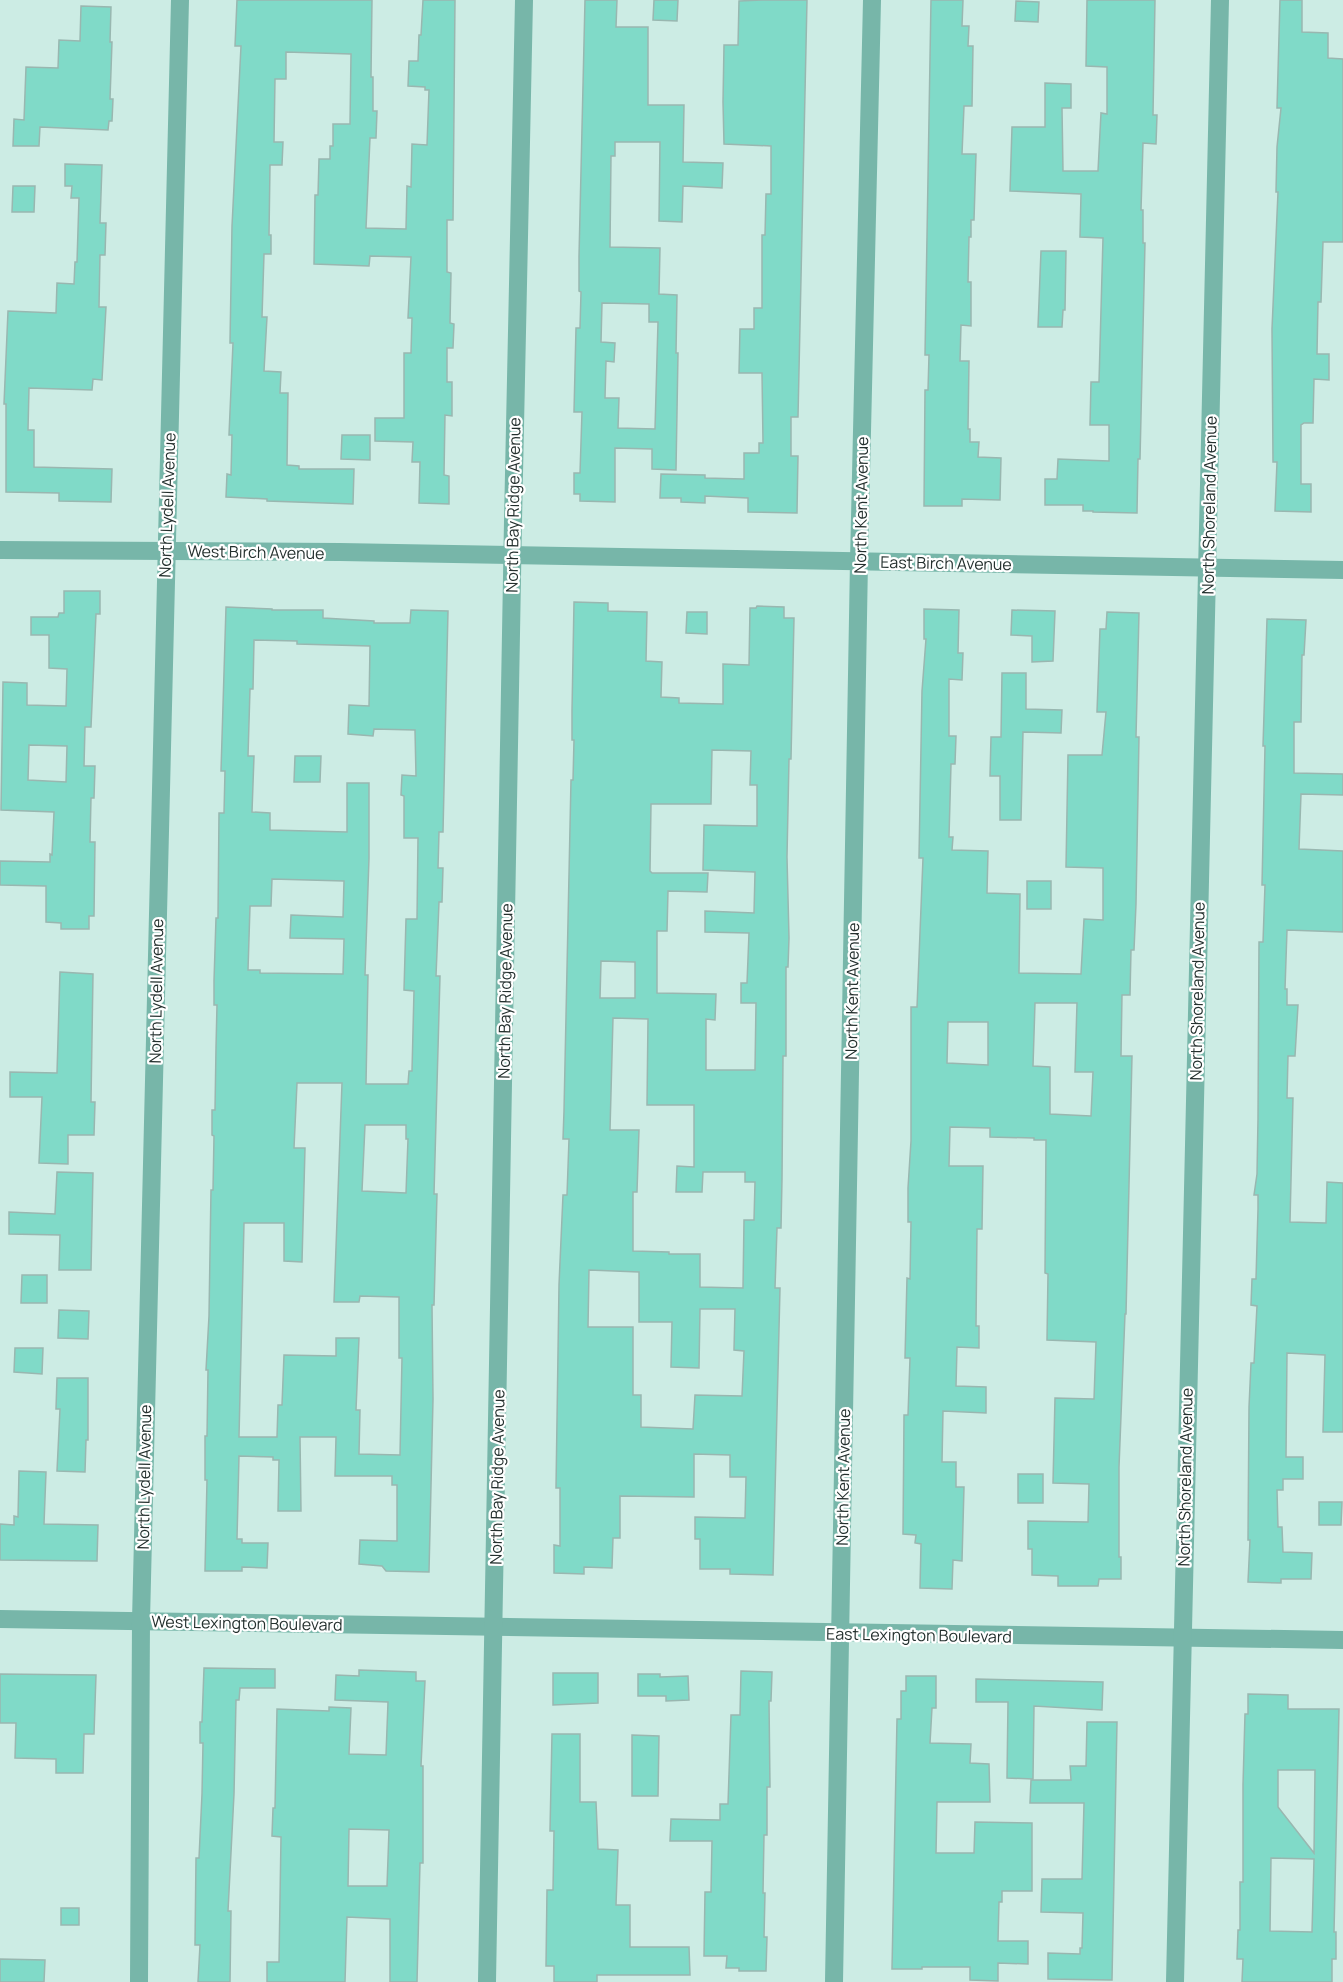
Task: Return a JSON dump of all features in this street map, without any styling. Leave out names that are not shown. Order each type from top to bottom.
[{"type":"street","name":"North Lydell Avenue","points":[[139,1982],[141,1621],[180,0]]},
{"type":"street","name":"North Bay Ridge Avenue","points":[[487,1982],[524,0]]},
{"type":"street","name":"North Kent Avenue","points":[[834,1982],[859,561],[872,0]]},
{"type":"street","name":"North Shoreland Avenue","points":[[1175,1982],[1220,0]]},
{"type":"street","name":"West Birch Avenue","points":[[0,550],[512,555]]},
{"type":"street","name":"East Birch Avenue","points":[[512,555],[1343,570]]},
{"type":"street","name":"West Lexington Boulevard","points":[[0,1618],[494,1628]]},
{"type":"street","name":"East Lexington Boulevard","points":[[494,1628],[1343,1640]]},
{"type":"building","points":[[237,0],[372,0],[371,77],[373,77],[373,111],[377,111],[376,138],[370,138],[366,228],[406,229],[407,186],[411,187],[412,144],[427,145],[429,90],[425,90],[425,87],[408,86],[409,61],[418,61],[423,0],[455,0],[453,220],[447,220],[447,272],[451,273],[450,323],[454,324],[453,348],[447,348],[447,382],[452,382],[452,416],[445,415],[444,475],[449,476],[449,504],[419,503],[420,462],[412,462],[413,442],[375,441],[375,418],[404,418],[404,353],[411,353],[412,318],[408,318],[411,257],[370,256],[369,266],[314,264],[315,195],[318,195],[319,159],[330,159],[330,146],[333,146],[333,124],[350,124],[351,54],[286,52],[286,79],[275,79],[274,142],[283,142],[282,165],[270,165],[271,254],[264,254],[262,317],[267,317],[264,371],[281,372],[280,393],[288,393],[287,465],[299,466],[299,469],[354,469],[353,504],[226,497],[227,474],[231,475],[232,435],[229,435],[233,343],[230,343],[232,226],[241,46],[235,46]]},
{"type":"building","points":[[585,0],[617,0],[616,27],[648,27],[648,105],[684,105],[683,162],[723,163],[722,188],[683,186],[682,222],[659,221],[660,142],[615,142],[615,156],[611,156],[610,247],[660,248],[659,294],[677,295],[676,353],[678,353],[676,470],[652,469],[652,449],[615,448],[615,502],[580,501],[580,494],[574,494],[574,473],[580,473],[582,412],[574,412],[576,328],[580,328],[579,257]],"holes":[[[602,303],[649,304],[649,322],[658,322],[655,429],[618,428],[619,398],[605,398],[606,361],[614,362],[615,343],[601,342]]]},
{"type":"building","points":[[654,0],[678,0],[677,21],[653,20]]},
{"type":"building","points":[[807,0],[798,417],[791,417],[791,456],[798,456],[797,513],[748,512],[748,498],[705,496],[705,503],[681,502],[681,498],[660,498],[661,474],[744,479],[744,453],[759,453],[759,443],[763,443],[762,373],[739,373],[740,329],[754,329],[754,308],[762,308],[762,235],[765,235],[766,194],[771,194],[771,146],[724,144],[723,102],[724,45],[738,45],[739,1]]},
{"type":"building","points":[[931,0],[963,0],[962,26],[969,26],[968,46],[973,46],[972,106],[964,106],[962,154],[976,154],[974,220],[971,220],[971,237],[969,237],[968,282],[971,282],[971,326],[961,325],[960,361],[969,361],[968,429],[970,429],[970,442],[979,442],[978,457],[1001,458],[1000,500],[962,499],[962,506],[924,506],[925,390],[928,390],[929,355],[925,355]]},
{"type":"building","points":[[1087,0],[1155,0],[1153,115],[1157,115],[1156,144],[1143,143],[1141,210],[1143,210],[1143,243],[1145,243],[1137,513],[1083,511],[1083,505],[1045,505],[1045,479],[1057,479],[1058,459],[1109,461],[1109,425],[1090,425],[1091,382],[1099,382],[1103,238],[1080,237],[1081,194],[1010,191],[1012,127],[1045,127],[1045,83],[1071,84],[1071,108],[1062,108],[1063,171],[1098,171],[1101,113],[1107,114],[1107,67],[1086,66]]},
{"type":"building","points":[[1280,0],[1302,0],[1302,32],[1328,33],[1328,58],[1343,59],[1343,242],[1323,242],[1321,302],[1318,302],[1317,354],[1329,354],[1329,380],[1314,379],[1313,423],[1301,425],[1301,484],[1311,484],[1311,512],[1275,511],[1277,462],[1273,462],[1272,329],[1278,192],[1276,192],[1277,147],[1281,108],[1277,108]]},
{"type":"building","points":[[1016,1],[1039,2],[1038,22],[1015,21]]},
{"type":"building","points":[[81,6],[111,7],[110,99],[113,99],[112,121],[109,121],[108,130],[40,127],[39,146],[13,146],[14,119],[24,120],[26,67],[58,68],[59,40],[80,41]]},
{"type":"building","points":[[65,164],[102,165],[100,223],[106,223],[105,255],[100,255],[99,307],[106,307],[102,380],[93,379],[92,390],[29,388],[28,430],[34,430],[34,467],[112,469],[111,502],[59,501],[59,493],[6,492],[6,404],[4,404],[8,311],[56,313],[57,283],[74,284],[79,198],[71,198],[72,186],[65,186]]},
{"type":"building","points":[[13,186],[35,186],[34,212],[12,212]]},
{"type":"building","points":[[1041,251],[1066,251],[1065,310],[1063,310],[1062,327],[1038,327]]},
{"type":"building","points":[[342,435],[370,435],[370,460],[341,459]]},
{"type":"building","points":[[64,591],[100,591],[100,614],[96,614],[91,727],[85,727],[84,766],[95,766],[94,798],[91,798],[90,842],[95,842],[94,916],[89,916],[89,929],[61,929],[61,923],[46,922],[46,886],[0,885],[0,861],[50,862],[50,854],[52,855],[54,812],[1,810],[3,682],[27,683],[27,705],[66,706],[67,669],[49,668],[49,635],[31,635],[31,617],[58,617],[59,613],[64,613]],"holes":[[[29,745],[67,746],[66,782],[28,780]]]},
{"type":"building","points":[[574,602],[608,603],[608,611],[647,612],[646,661],[662,662],[661,697],[679,698],[679,703],[723,704],[723,664],[749,665],[750,608],[784,607],[784,618],[794,618],[787,857],[789,938],[788,967],[786,967],[786,1056],[783,1056],[781,1228],[777,1228],[775,1288],[780,1288],[773,1575],[730,1574],[730,1569],[700,1569],[700,1539],[695,1539],[695,1517],[745,1518],[746,1477],[730,1477],[730,1455],[694,1454],[694,1497],[620,1496],[620,1538],[613,1538],[612,1568],[584,1567],[584,1574],[554,1573],[554,1545],[560,1546],[560,1488],[556,1488],[559,1285],[563,1195],[567,1195],[569,1139],[563,1139],[571,780],[573,780],[574,740],[572,740]],"holes":[[[712,750],[751,751],[750,785],[757,785],[757,826],[704,825],[703,870],[755,872],[754,913],[705,911],[705,932],[749,933],[747,983],[741,983],[741,1003],[756,1003],[755,1070],[706,1070],[706,1019],[715,1020],[716,994],[657,993],[657,931],[667,931],[668,891],[707,892],[708,873],[652,873],[650,871],[651,804],[711,804]],[[601,961],[635,962],[635,998],[600,998]],[[613,1018],[648,1019],[647,1105],[694,1105],[694,1167],[677,1166],[676,1192],[702,1192],[703,1172],[745,1172],[745,1182],[755,1182],[754,1220],[744,1220],[743,1288],[700,1287],[700,1254],[633,1251],[633,1192],[637,1192],[639,1130],[610,1130]],[[589,1270],[639,1272],[639,1322],[672,1322],[671,1367],[699,1368],[700,1309],[735,1309],[734,1350],[744,1351],[742,1396],[695,1395],[693,1429],[641,1427],[641,1395],[633,1395],[633,1327],[588,1327]]]},
{"type":"building","points":[[226,607],[323,610],[323,618],[374,621],[374,623],[410,623],[411,610],[448,611],[443,832],[439,832],[438,868],[443,868],[436,976],[440,976],[434,1194],[437,1194],[434,1305],[432,1305],[433,1399],[429,1572],[386,1571],[382,1566],[359,1564],[360,1540],[397,1541],[397,1485],[392,1485],[392,1476],[335,1476],[336,1437],[300,1437],[301,1511],[278,1511],[279,1460],[273,1460],[273,1457],[239,1456],[237,1539],[242,1539],[242,1543],[268,1543],[267,1568],[242,1567],[242,1571],[205,1571],[207,1480],[205,1480],[205,1436],[207,1436],[208,1370],[206,1370],[211,1190],[213,1190],[212,1110],[215,1110],[217,1005],[214,1005],[214,981],[216,918],[218,918],[219,813],[224,813],[225,771],[221,771]],"holes":[[[254,640],[370,646],[369,706],[349,705],[348,734],[373,736],[374,729],[415,730],[416,776],[402,775],[401,795],[404,796],[404,838],[418,838],[417,919],[406,919],[404,990],[414,991],[412,1071],[409,1071],[408,1084],[366,1084],[368,975],[365,975],[369,783],[347,783],[347,832],[270,830],[270,813],[252,812],[254,756],[248,756],[250,689],[253,689]],[[272,879],[344,881],[343,917],[291,915],[290,938],[344,939],[343,974],[260,973],[260,970],[248,970],[250,906],[271,906]],[[297,1083],[342,1083],[334,1302],[359,1302],[360,1296],[399,1297],[399,1358],[402,1358],[400,1455],[359,1454],[360,1410],[356,1410],[359,1338],[336,1338],[336,1356],[284,1355],[282,1405],[278,1405],[277,1437],[239,1437],[244,1223],[284,1223],[284,1261],[302,1262],[305,1148],[294,1148]],[[365,1125],[406,1125],[406,1139],[408,1139],[406,1193],[362,1191]]]},
{"type":"building","points":[[924,609],[959,610],[958,653],[963,653],[962,680],[949,679],[949,736],[956,736],[955,764],[951,764],[949,837],[953,837],[952,850],[988,851],[987,893],[1020,894],[1019,973],[1081,974],[1084,919],[1103,920],[1103,868],[1066,867],[1068,755],[1102,755],[1106,712],[1097,712],[1100,629],[1106,629],[1107,612],[1139,613],[1136,737],[1139,737],[1134,950],[1131,950],[1130,995],[1122,995],[1121,1056],[1132,1056],[1126,1314],[1119,1467],[1121,1579],[1099,1579],[1098,1586],[1058,1586],[1058,1576],[1032,1575],[1032,1549],[1028,1549],[1028,1521],[1088,1522],[1089,1484],[1053,1483],[1055,1398],[1094,1399],[1096,1342],[1047,1340],[1046,1140],[990,1137],[990,1128],[950,1127],[949,1166],[983,1166],[982,1229],[977,1229],[976,1326],[979,1326],[979,1348],[957,1347],[956,1386],[986,1387],[986,1413],[943,1411],[942,1462],[956,1462],[956,1487],[964,1487],[962,1561],[953,1560],[952,1589],[920,1588],[921,1544],[915,1543],[916,1535],[903,1534],[904,1415],[908,1415],[910,1358],[905,1358],[911,1222],[908,1222],[908,1188],[911,1141],[911,1007],[917,1007],[923,858],[919,858],[922,691],[926,639],[924,639]],"holes":[[[1035,1003],[1077,1003],[1075,1072],[1093,1072],[1091,1116],[1050,1114],[1050,1067],[1033,1066]],[[948,1022],[988,1022],[988,1065],[947,1063]]]},
{"type":"building","points":[[1012,610],[1055,611],[1053,661],[1032,662],[1032,636],[1011,635]]},
{"type":"building","points":[[687,612],[707,612],[707,634],[686,633]]},
{"type":"building","points":[[1267,619],[1306,620],[1304,655],[1302,655],[1301,722],[1294,722],[1294,773],[1343,774],[1343,795],[1301,794],[1299,849],[1343,851],[1343,932],[1287,930],[1285,989],[1287,989],[1287,1005],[1298,1005],[1295,1056],[1288,1056],[1287,1098],[1293,1098],[1290,1222],[1326,1223],[1327,1182],[1343,1183],[1343,1432],[1323,1432],[1325,1355],[1287,1353],[1286,1457],[1303,1457],[1303,1479],[1283,1479],[1283,1490],[1277,1490],[1278,1527],[1282,1527],[1283,1552],[1312,1553],[1311,1579],[1281,1579],[1281,1583],[1248,1582],[1249,1407],[1257,1306],[1251,1305],[1252,1279],[1256,1279],[1258,1209],[1258,1195],[1254,1195],[1257,1174],[1259,942],[1263,942],[1265,885],[1262,885],[1265,746],[1263,746]]},
{"type":"building","points":[[1002,673],[1026,673],[1026,709],[1062,710],[1061,733],[1023,732],[1021,820],[1000,820],[1000,776],[990,776],[991,737],[1001,737]]},
{"type":"building","points":[[295,756],[321,756],[320,782],[294,782]]},
{"type":"building","points":[[1027,881],[1051,881],[1051,909],[1027,909]]},
{"type":"building","points":[[60,972],[93,974],[91,1102],[95,1102],[94,1135],[68,1135],[68,1164],[39,1163],[42,1097],[10,1097],[10,1072],[57,1073]]},
{"type":"building","points":[[57,1172],[93,1173],[91,1270],[59,1270],[60,1235],[9,1234],[9,1212],[55,1214]]},
{"type":"building","points":[[22,1275],[47,1275],[47,1303],[21,1303]]},
{"type":"building","points":[[59,1310],[89,1311],[88,1339],[58,1338]]},
{"type":"building","points":[[15,1348],[43,1348],[42,1374],[14,1372]]},
{"type":"building","points":[[57,1378],[88,1378],[88,1440],[86,1440],[85,1472],[57,1471],[60,1409],[56,1409]]},
{"type":"building","points":[[19,1471],[46,1472],[44,1524],[98,1525],[97,1561],[0,1560],[0,1524],[14,1525],[14,1516],[18,1517]]},
{"type":"building","points":[[1018,1474],[1043,1474],[1043,1503],[1018,1503]]},
{"type":"building","points":[[1319,1502],[1342,1502],[1341,1525],[1319,1525]]},
{"type":"building","points":[[204,1668],[275,1669],[275,1688],[240,1688],[239,1700],[236,1700],[228,1911],[231,1911],[230,1982],[198,1982],[200,1945],[195,1945],[196,1858],[199,1858],[202,1794],[203,1743],[200,1743],[200,1722],[202,1722]]},
{"type":"building","points":[[359,1670],[416,1672],[416,1681],[425,1681],[421,1766],[423,1766],[423,1863],[420,1863],[417,1982],[390,1982],[390,1919],[347,1917],[345,1982],[267,1982],[267,1962],[279,1962],[281,1837],[272,1836],[273,1808],[275,1808],[277,1709],[329,1711],[329,1707],[351,1708],[349,1754],[386,1755],[388,1702],[335,1700],[336,1675],[359,1676]],"holes":[[[349,1829],[389,1830],[387,1886],[348,1886]]]},
{"type":"building","points":[[741,1671],[772,1672],[771,1701],[769,1701],[770,1787],[767,1787],[767,1835],[764,1835],[763,1893],[765,1893],[764,1937],[767,1937],[766,1971],[739,1971],[739,1968],[726,1968],[727,1956],[704,1956],[705,1892],[711,1892],[712,1841],[670,1841],[671,1819],[720,1820],[720,1804],[728,1804],[731,1715],[740,1715]]},
{"type":"building","points":[[553,1673],[598,1673],[598,1703],[553,1705]]},
{"type":"building","points":[[0,1674],[96,1675],[94,1734],[84,1734],[83,1773],[56,1773],[56,1759],[15,1758],[16,1723],[0,1723]]},
{"type":"building","points":[[638,1674],[660,1674],[660,1677],[688,1676],[689,1700],[666,1701],[666,1696],[638,1696]]},
{"type":"building","points":[[906,1676],[936,1676],[936,1708],[932,1708],[930,1743],[971,1744],[970,1763],[989,1764],[990,1802],[937,1802],[936,1853],[974,1853],[975,1822],[1032,1823],[1032,1891],[1002,1891],[1002,1902],[999,1902],[998,1941],[1028,1941],[1028,1964],[998,1963],[998,1981],[970,1980],[970,1967],[892,1969],[897,1719],[901,1719],[901,1691],[906,1691]]},
{"type":"building","points":[[976,1679],[1103,1682],[1102,1710],[1034,1706],[1033,1779],[1007,1778],[1008,1702],[976,1702]]},
{"type":"building","points":[[1248,1694],[1288,1695],[1288,1709],[1339,1709],[1334,1932],[1336,1932],[1336,1959],[1332,1959],[1332,1982],[1242,1982],[1243,1959],[1237,1959],[1238,1930],[1240,1930],[1240,1882],[1243,1882],[1245,1714],[1248,1714]],"holes":[[[1278,1770],[1315,1770],[1314,1853],[1278,1807]],[[1271,1858],[1314,1859],[1312,1932],[1270,1931]]]},
{"type":"building","points":[[1087,1722],[1117,1722],[1112,1980],[1048,1979],[1048,1953],[1080,1954],[1080,1948],[1082,1948],[1083,1913],[1041,1912],[1042,1879],[1082,1879],[1084,1803],[1030,1803],[1031,1780],[1071,1780],[1070,1766],[1086,1766]]},
{"type":"building","points":[[552,1734],[580,1734],[580,1802],[596,1802],[598,1849],[618,1850],[616,1905],[630,1905],[630,1947],[689,1947],[690,1975],[597,1975],[597,1982],[554,1982],[554,1966],[546,1966],[547,1890],[553,1890],[554,1831],[550,1831]]},
{"type":"building","points":[[632,1735],[659,1736],[658,1796],[632,1796]]},
{"type":"building","points":[[61,1908],[79,1908],[79,1925],[61,1925]]},
{"type":"building","points":[[0,1959],[45,1960],[44,1982],[0,1982]]}]
